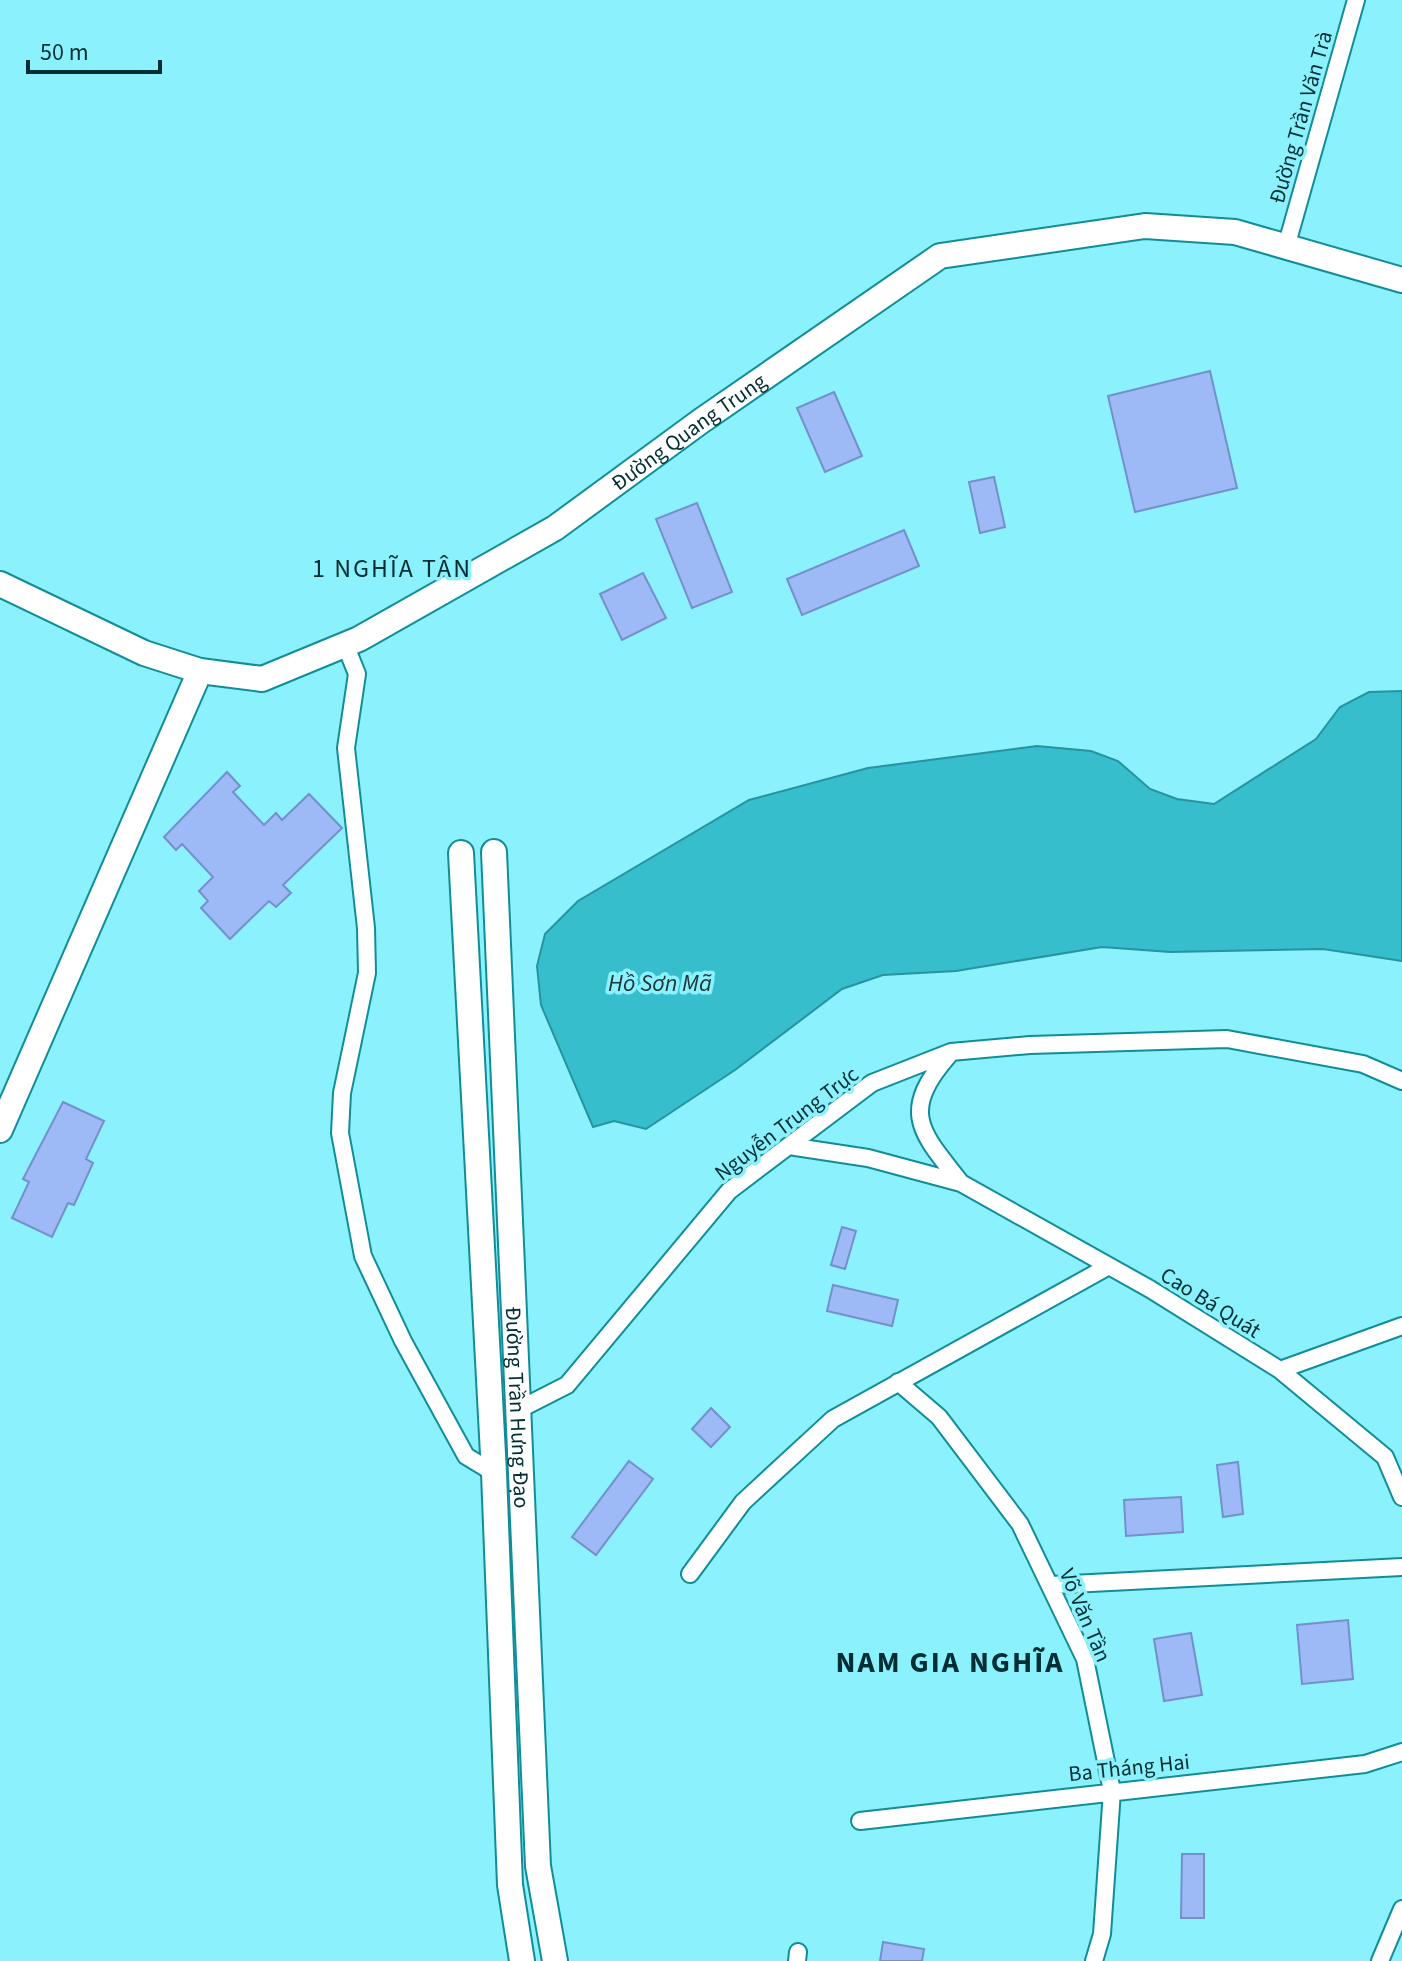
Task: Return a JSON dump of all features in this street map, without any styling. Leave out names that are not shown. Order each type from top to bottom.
[{"type":"street","name":"Đường Trần Văn Trà","points":[[1286,247],[1356,0]]},
{"type":"street","name":"Đường Quang Trung","points":[[0,584],[144,653],[200,671],[262,679],[345,644],[555,528],[714,412],[940,256],[1145,226],[1235,232],[1402,280]]},
{"type":"street","points":[[345,644],[357,674],[346,748],[366,928],[367,973],[342,1093],[340,1133],[363,1256],[403,1341],[466,1456],[494,1473]]},
{"type":"street","points":[[0,1130],[200,671]]},
{"type":"street","name":"Đường Trần Hưng Đạo","points":[[494,852],[538,1866],[555,1961]]},
{"type":"street","name":"Đường Trần Hưng Đạo","points":[[461,853],[494,1473],[510,1885],[522,1961]]},
{"type":"street","name":"Nguyễn Trung Trực","points":[[518,1410],[567,1385],[729,1191],[872,1083],[951,1052],[1030,1045],[1227,1039],[1363,1064],[1402,1081]]},
{"type":"street","name":"Cao Bá Quát","points":[[951,1052],[939,1066],[919,1107],[923,1134],[961,1183]]},
{"type":"street","points":[[473,1067],[503,1065]]},
{"type":"street","name":"Cao Bá Quát","points":[[789,1146],[868,1158],[961,1183],[1109,1266],[1280,1370],[1385,1457],[1402,1497]]},
{"type":"street","points":[[690,1574],[743,1502],[833,1419],[1109,1266]]},
{"type":"street","points":[[1280,1370],[1402,1326]]},
{"type":"street","name":"Võ Văn Tần","points":[[898,1382],[948,1429],[1020,1524],[1085,1659],[1112,1791],[1102,1934],[1094,1961]]},
{"type":"street","points":[[490,1411],[518,1410]]},
{"type":"street","points":[[1052,1585],[1402,1567]]},
{"type":"street","name":"Ba Tháng Hai","points":[[860,1821],[1365,1764],[1402,1752]]},
{"type":"street","points":[[1380,1961],[1402,1909]]},
{"type":"water","name":"Hồ Sơn Mã","points":[[1402,691],[1402,961],[1323,949],[1170,952],[1102,947],[956,971],[883,975],[842,989],[735,1070],[646,1129],[614,1121],[593,1127],[541,1005],[537,966],[545,934],[578,901],[749,800],[868,768],[1037,746],[1091,751],[1118,761],[1150,789],[1177,799],[1214,804],[1316,739],[1340,707],[1369,692]]},
{"type":"building","points":[[1210,371],[1237,488],[1135,512],[1108,396]]},
{"type":"building","points":[[834,392],[862,456],[825,472],[797,408]]},
{"type":"building","points":[[994,477],[1005,527],[980,533],[969,482]]},
{"type":"building","points":[[697,503],[732,592],[692,608],[656,519]]},
{"type":"building","points":[[904,530],[919,566],[802,615],[787,579]]},
{"type":"building","points":[[643,573],[666,618],[622,640],[600,594]]},
{"type":"building","points":[[227,772],[240,786],[233,792],[264,825],[276,813],[282,820],[309,794],[342,828],[283,885],[291,893],[276,907],[269,901],[230,939],[201,908],[208,901],[199,891],[213,877],[182,844],[176,850],[164,837]]},
{"type":"building","points":[[63,1102],[104,1121],[86,1159],[93,1163],[74,1205],[68,1203],[52,1237],[12,1218],[29,1182],[23,1179]]},
{"type":"building","points":[[842,1227],[856,1231],[845,1269],[831,1265]]},
{"type":"building","points":[[833,1285],[898,1300],[892,1326],[827,1311]]},
{"type":"building","points":[[711,1408],[730,1427],[711,1447],[692,1429]]},
{"type":"building","points":[[629,1461],[653,1479],[596,1555],[572,1537]]},
{"type":"building","points":[[1238,1462],[1243,1514],[1223,1517],[1217,1465]]},
{"type":"building","points":[[1181,1497],[1183,1532],[1126,1536],[1124,1500]]},
{"type":"building","points":[[1348,1620],[1353,1679],[1302,1684],[1297,1625]]},
{"type":"building","points":[[1191,1633],[1202,1695],[1164,1701],[1154,1639]]},
{"type":"building","points":[[1182,1854],[1204,1854],[1204,1918],[1181,1918]]},
{"type":"building","points":[[883,1942],[924,1949],[922,1961],[880,1961]]},
{"type":"district","name":"1 NGHĨA TÂN","points":[[392,568]]},
{"type":"district","name":"NAM GIA NGHĨA","points":[[950,1662]]}]
